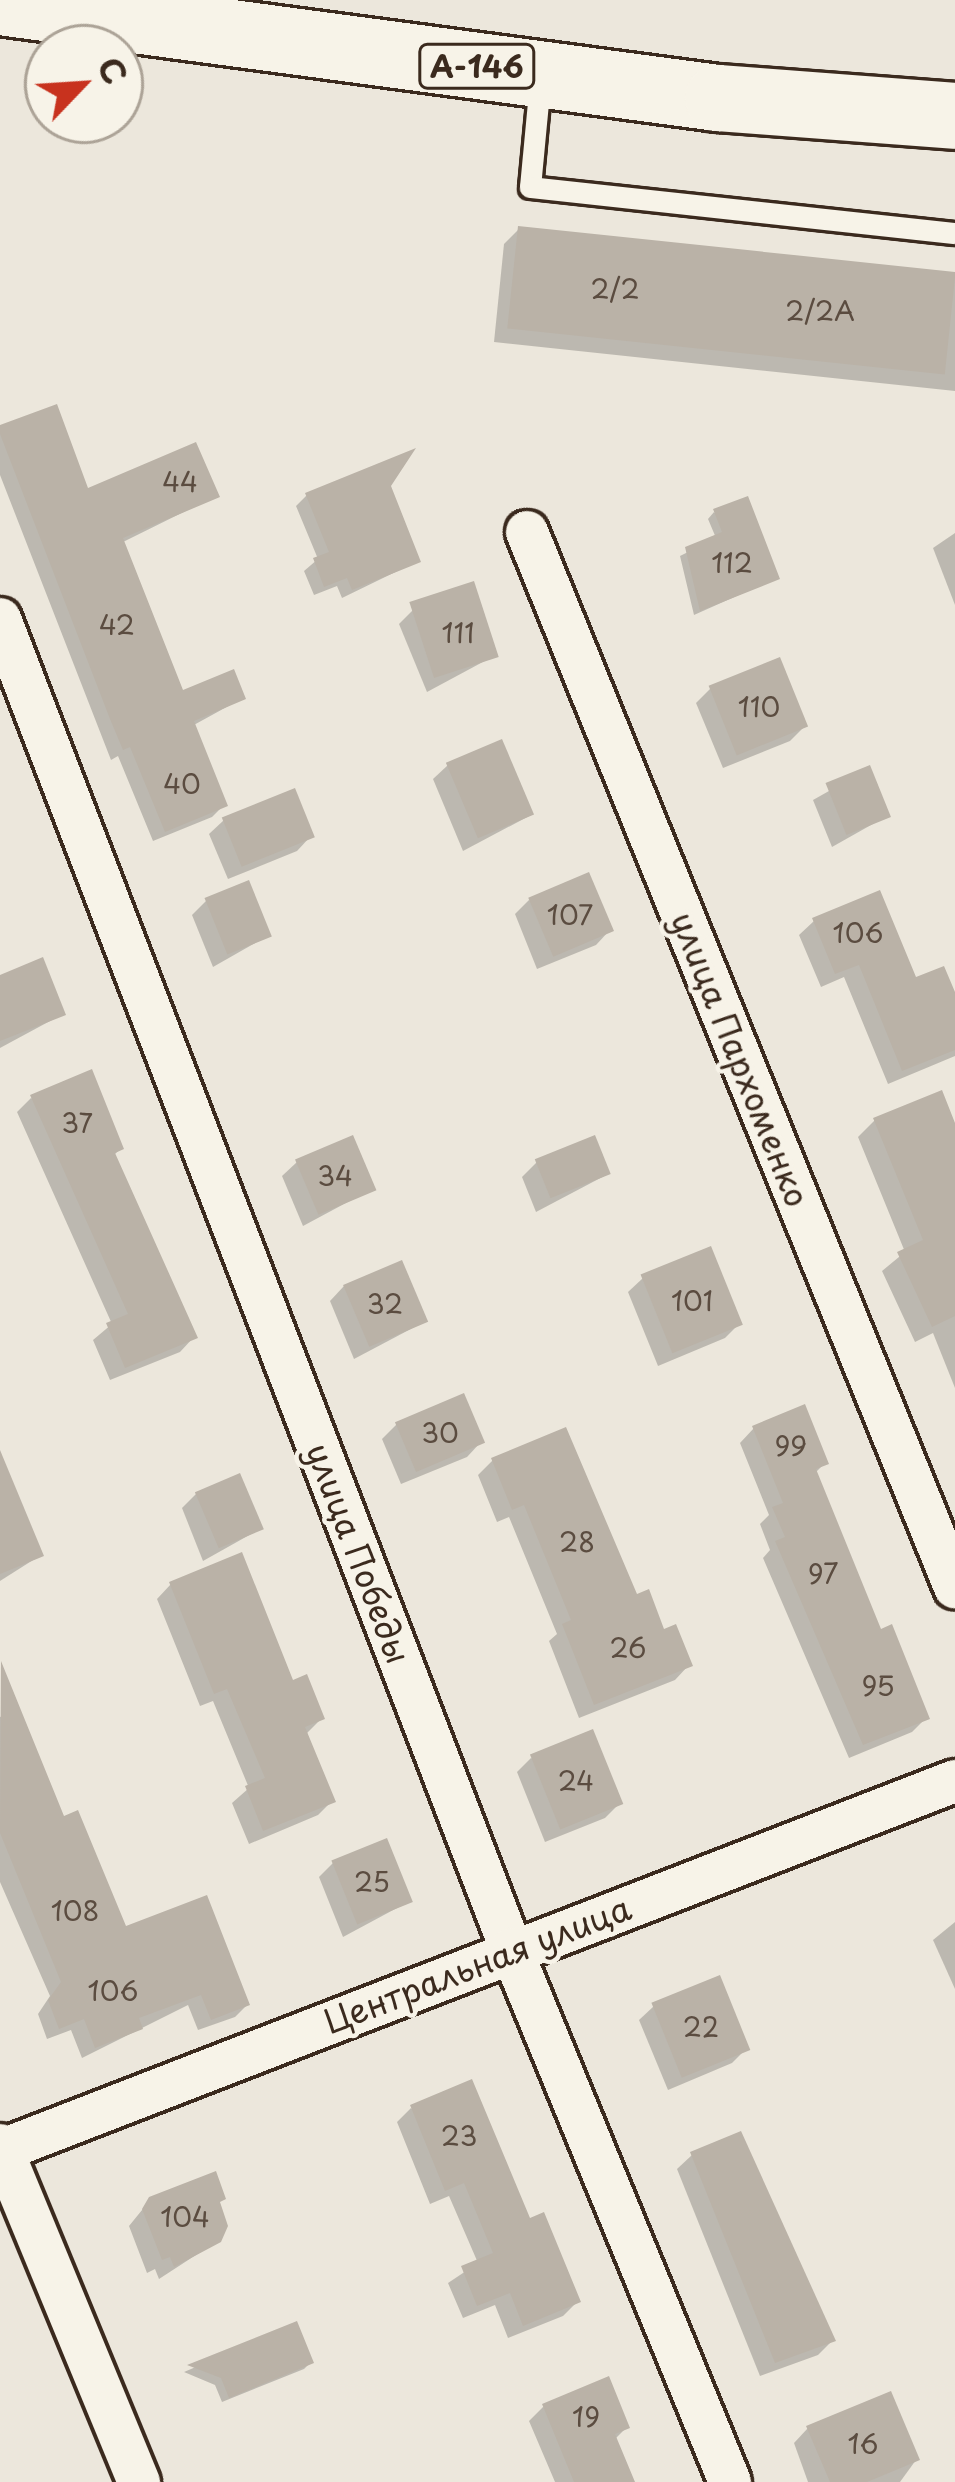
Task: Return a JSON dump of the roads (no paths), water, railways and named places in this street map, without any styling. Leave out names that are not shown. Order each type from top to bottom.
[{"type":"highway","name":"А-146","points":[[179,0],[723,71],[955,89]]},
{"type":"highway","name":"А-146","points":[[0,2],[541,74],[955,116]]},
{"type":"street","name":"улица Пархоменко","points":[[527,532],[955,1587]]},
{"type":"street","name":"улица Победы","points":[[0,619],[512,1949],[730,2482]]},
{"type":"street","name":"Центральная улица","points":[[1,2149],[955,1781]]},
{"type":"street","points":[[1,2149],[139,2482]]},
{"type":"lane","points":[[541,74],[530,187],[955,233]]}]
